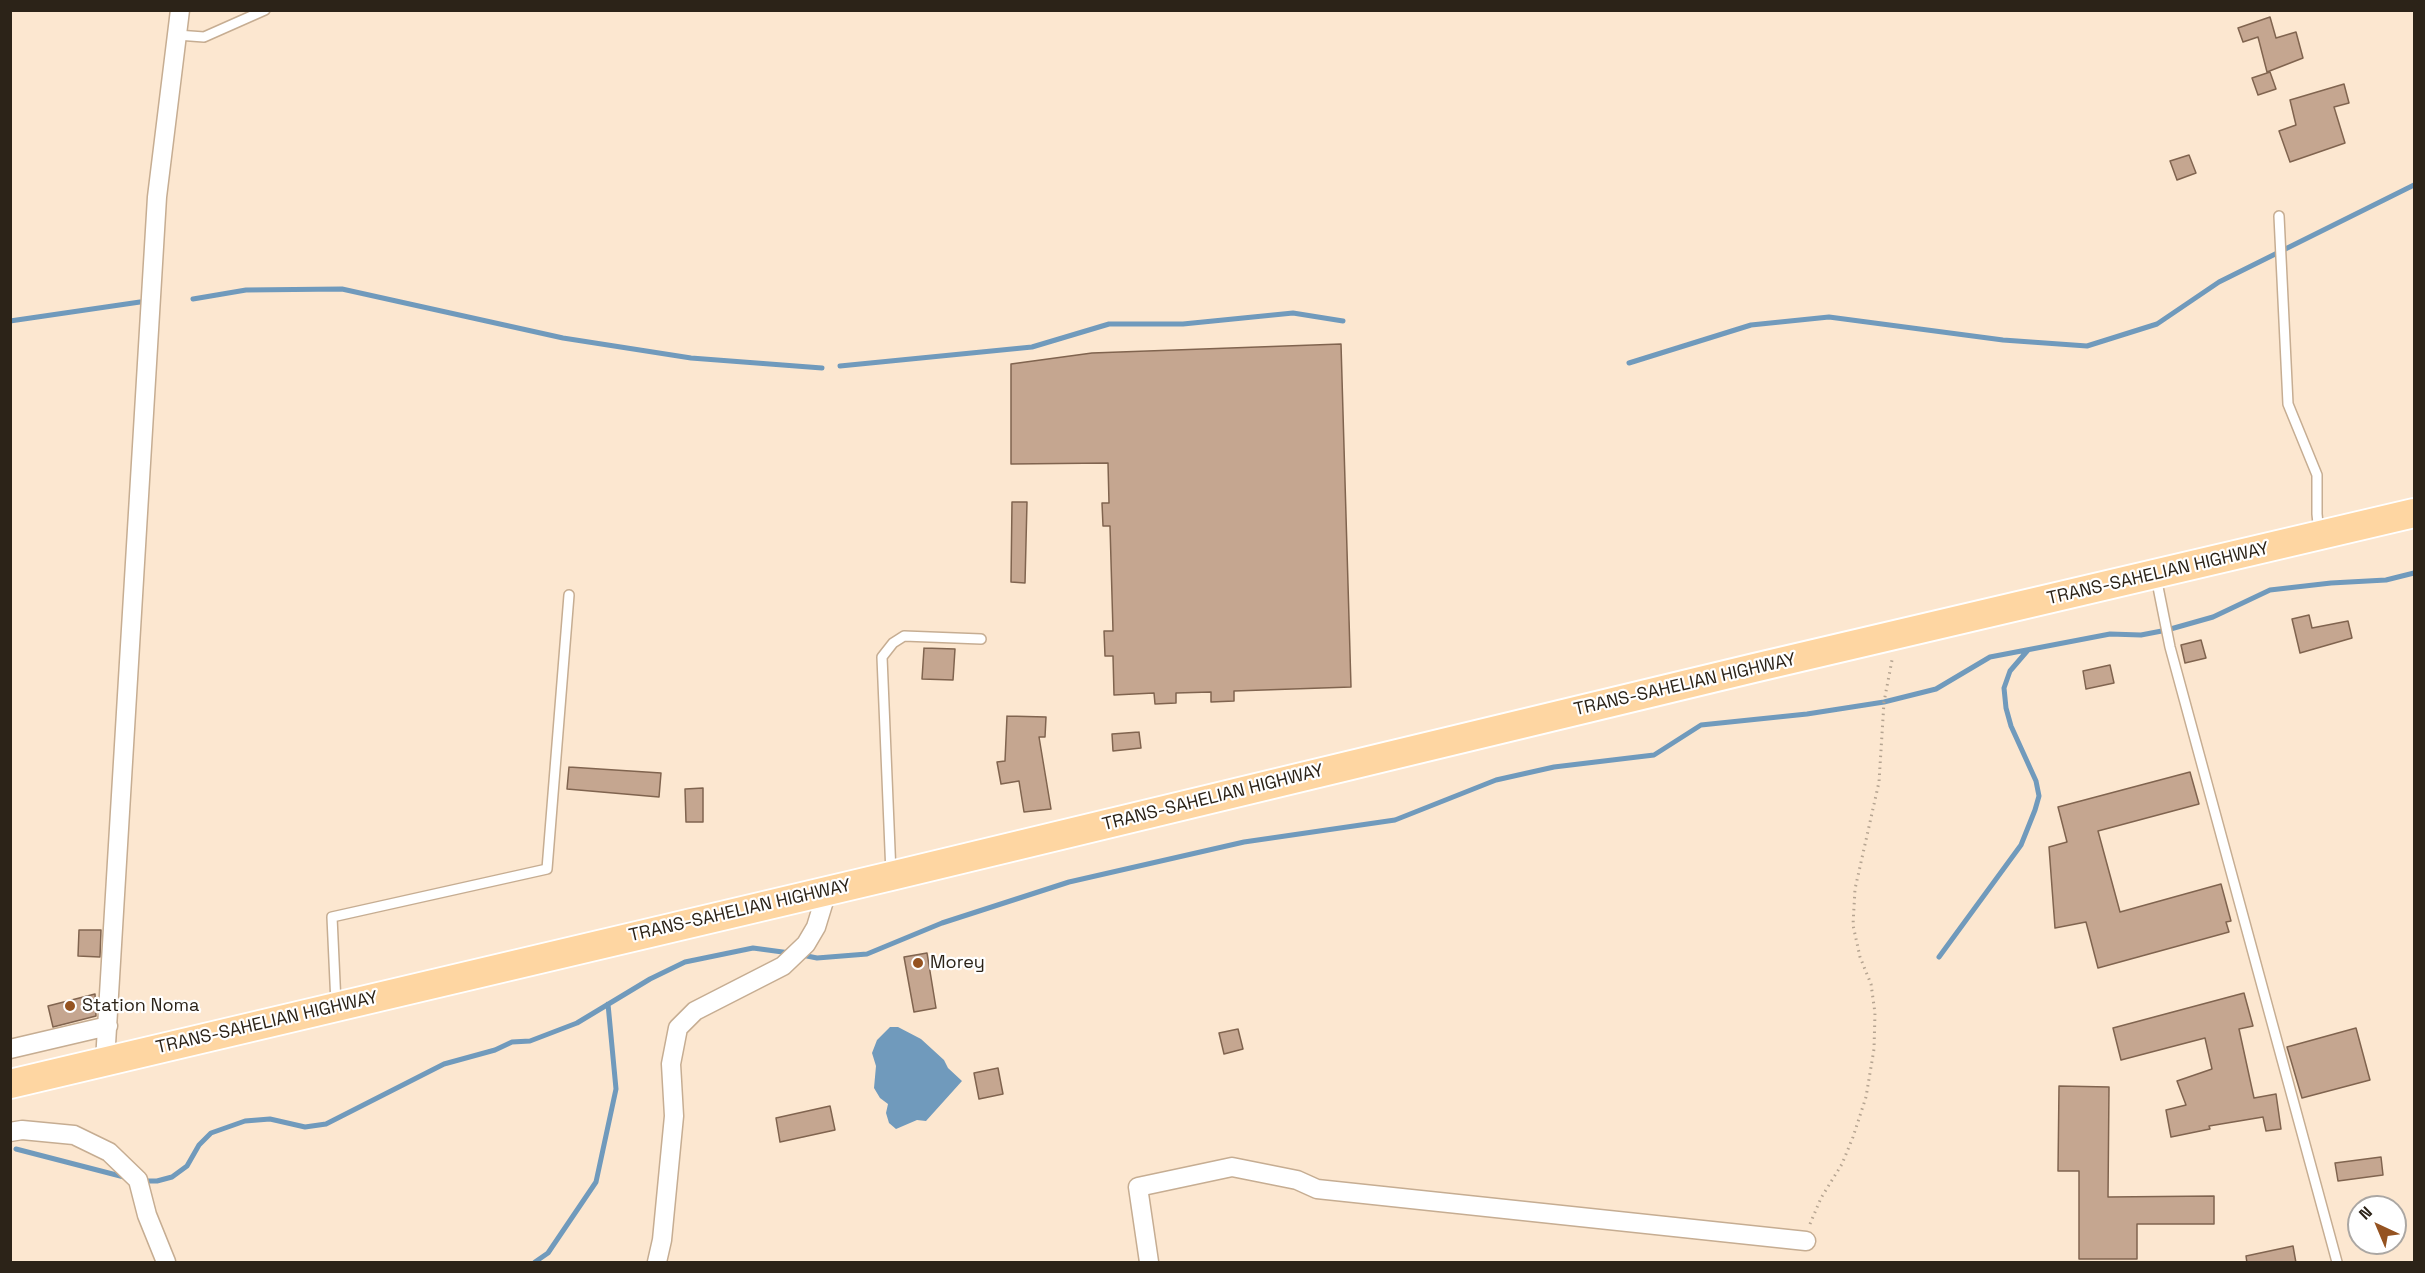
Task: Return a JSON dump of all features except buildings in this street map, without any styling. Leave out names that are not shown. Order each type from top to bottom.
[{"type":"highway","name":"TRANS-SAHELIAN HIGHWAY","points":[[10,1084],[2415,513]]},
{"type":"street","points":[[105,1061],[157,197],[180,10]]},
{"type":"street","points":[[657,1263],[662,1240],[674,1116],[671,1064],[678,1028],[695,1011],[783,966],[806,945],[816,927],[827,891]]},
{"type":"street","points":[[10,1049],[108,1026]]},
{"type":"street","points":[[10,1132],[22,1130],[74,1135],[109,1152],[138,1180],[147,1215],[166,1263]]},
{"type":"street","points":[[1149,1263],[1138,1187],[1232,1167],[1297,1180],[1317,1189],[1806,1241]]},
{"type":"lane","points":[[177,35],[204,37],[265,10]]},
{"type":"lane","points":[[2279,216],[2288,404],[2317,475],[2319,535]]},
{"type":"lane","points":[[2156,575],[2173,658],[2337,1263]]},
{"type":"lane","points":[[336,1006],[332,917],[547,869],[569,595]]},
{"type":"lane","points":[[891,876],[882,657],[893,643],[904,636],[981,639]]},
{"type":"path","points":[[1806,1241],[1810,1222],[1821,1198],[1842,1164],[1853,1137],[1866,1098],[1874,1049],[1875,1013],[1871,984],[1860,957],[1853,925],[1855,889],[1879,782],[1884,702],[1897,635]]},
{"type":"water","points":[[890,1027],[898,1027],[921,1039],[962,1081],[926,1121],[917,1120],[896,1129],[889,1123],[886,1113],[888,1104],[880,1098],[874,1088],[876,1066],[872,1053],[877,1040]]},
{"type":"waterway","points":[[1629,363],[1751,325],[1829,317],[2003,340],[2087,346],[2157,324],[2219,282],[2414,185]]},
{"type":"waterway","points":[[193,299],[246,290],[342,289],[563,338],[691,358],[822,368]]},
{"type":"waterway","points":[[10,321],[140,302]]},
{"type":"waterway","points":[[840,366],[1032,347],[1109,324],[1183,324],[1293,313],[1343,321]]},
{"type":"waterway","points":[[802,955],[817,958],[867,954],[942,923],[1069,882],[1244,842],[1395,820],[1496,780],[1554,767],[1654,755],[1701,725],[1807,714],[1884,702],[1936,689],[1990,657],[2110,634],[2141,635],[2167,630],[2213,617],[2270,590],[2386,580],[2414,573]]},
{"type":"waterway","points":[[1939,957],[2021,845],[2035,810],[2039,796],[2036,781],[2011,726],[2004,688],[2010,671],[2028,650]]},
{"type":"waterway","points":[[143,1181],[157,1181],[172,1177],[187,1166],[199,1145],[211,1133],[245,1121],[270,1119],[305,1127],[326,1124],[444,1064],[495,1050],[512,1042],[530,1041],[577,1023],[650,979],[685,962],[753,948],[790,953]]},
{"type":"waterway","points":[[535,1262],[548,1253],[596,1182],[616,1089],[608,1004]]},
{"type":"waterway","points":[[16,1149],[128,1178]]},
{"type":"place","name":"Morey","points":[[918,963]]},
{"type":"place","name":"Station Noma","points":[[70,1006]]}]
